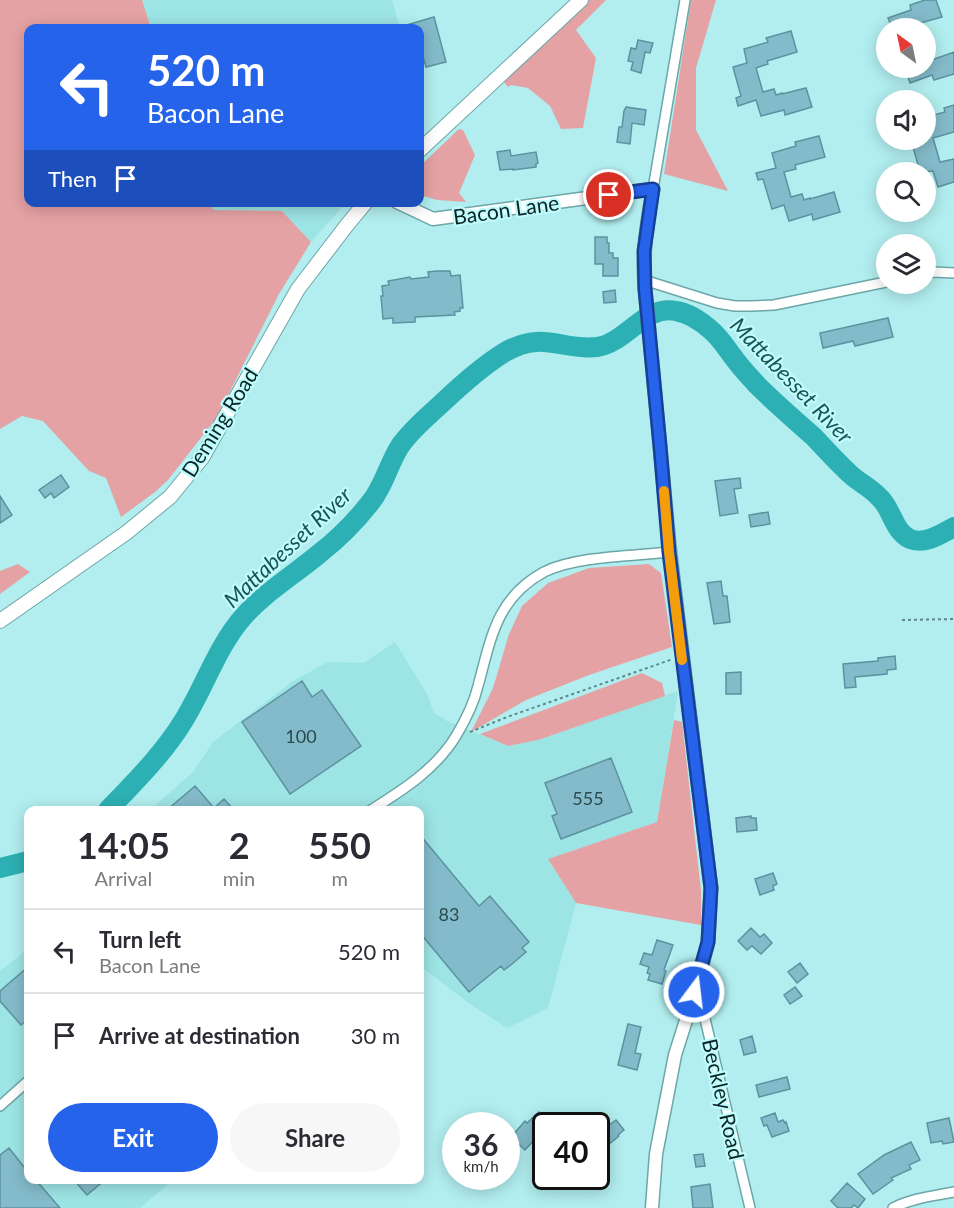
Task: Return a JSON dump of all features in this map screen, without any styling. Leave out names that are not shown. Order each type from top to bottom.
[{"type":"main road","points":[[424,146],[580,0]]},
{"type":"main road","name":"Deming Road","points":[[0,621],[126,533],[170,497],[202,458],[298,290],[362,207]]},
{"type":"street","points":[[652,1208],[656,1154],[675,1055],[708,942],[711,888],[669,552],[644,280],[645,239],[685,0]]},
{"type":"street","name":"Bacon Lane","points":[[408,207],[433,219],[653,189]]},
{"type":"street","points":[[936,272],[954,273]]},
{"type":"street","points":[[644,280],[717,303],[735,306],[774,305],[876,284]]},
{"type":"street","points":[[377,806],[418,778],[441,757],[454,740],[478,689],[496,622],[511,600],[527,584],[545,572],[564,565],[669,552]]},
{"type":"street","name":"Beckley Road","points":[[694,992],[701,1002],[750,1208]]},
{"type":"street","points":[[0,1106],[24,1085]]},
{"type":"street","points":[[893,1208],[921,1198],[954,1192]]},
{"type":"path","points":[[903,620],[954,620]]},
{"type":"path","points":[[454,740],[507,717],[682,656]]},
{"type":"shaded area","points":[[0,0],[142,0],[150,24],[24,24],[24,207],[212,207],[213,210],[282,211],[311,242],[279,294],[217,417],[168,480],[121,517],[106,478],[89,471],[43,421],[22,416],[0,429]]},
{"type":"shaded area","points":[[142,0],[392,0],[399,24],[150,24]]},
{"type":"shaded area","points":[[589,0],[606,0],[576,30],[596,58],[583,128],[561,129],[550,106],[528,88],[511,85],[508,87],[504,82]]},
{"type":"shaded area","points":[[691,0],[716,0],[696,68],[696,130],[728,191],[664,174]]},
{"type":"shaded area","points":[[459,129],[463,130],[475,155],[459,193],[466,202],[437,200],[424,196],[424,162]]},
{"type":"shaded area","points":[[212,207],[342,207],[311,242],[282,211],[213,210]]},
{"type":"shaded area","points":[[18,564],[30,572],[0,594],[0,571]]},
{"type":"shaded area","points":[[649,564],[661,573],[672,647],[589,675],[526,700],[471,732],[493,688],[509,634],[522,606],[548,583],[589,568]]},
{"type":"shaded area","points":[[395,642],[427,694],[434,713],[447,721],[508,746],[538,740],[678,691],[657,822],[548,859],[576,903],[548,1008],[507,1028],[470,1004],[424,969],[424,806],[155,806],[194,771],[213,742],[293,681],[328,662],[364,663]]},
{"type":"shaded area","points":[[642,673],[662,683],[665,696],[538,740],[508,746],[480,734]]},
{"type":"shaded area","points":[[674,720],[682,722],[701,891],[701,925],[576,903],[548,859],[657,822]]},
{"type":"shaded area","points":[[24,952],[24,1184],[168,1184],[140,1208],[0,1208],[0,971]]},
{"type":"building","points":[[925,0],[936,0],[942,17],[888,18],[911,10],[910,5]]},
{"type":"building","points":[[434,17],[446,62],[426,67],[424,24],[410,24]]},
{"type":"building","points":[[791,31],[797,52],[767,61],[768,64],[756,68],[763,92],[774,89],[776,95],[806,88],[812,107],[785,115],[784,110],[761,116],[756,100],[738,106],[736,98],[741,96],[733,67],[747,63],[744,49],[768,42],[766,38]]},
{"type":"building","points":[[638,40],[653,43],[650,53],[645,52],[641,73],[631,70],[633,62],[628,61],[631,48],[636,49]]},
{"type":"building","points":[[954,52],[954,74],[934,80],[933,78],[936,78],[936,58]]},
{"type":"building","points":[[908,78],[924,78],[910,83]]},
{"type":"building","points":[[954,105],[954,132],[936,137],[936,114],[945,112],[944,108]]},
{"type":"building","points":[[626,107],[646,110],[644,125],[632,123],[630,144],[617,142]]},
{"type":"building","points":[[819,136],[825,157],[795,165],[796,169],[784,172],[791,197],[802,194],[804,200],[834,192],[840,212],[813,220],[812,214],[789,221],[784,205],[772,209],[763,179],[758,180],[756,173],[776,168],[772,153],[796,146],[795,142]]},
{"type":"building","points":[[936,148],[940,162],[954,159],[954,182],[938,187],[936,162],[917,162],[914,150]]},
{"type":"building","points":[[510,150],[511,156],[536,152],[538,163],[536,167],[500,170],[497,152]]},
{"type":"building","points":[[595,237],[607,237],[609,253],[613,253],[613,258],[618,258],[618,276],[603,276],[603,264],[595,264]]},
{"type":"building","points":[[450,271],[451,276],[460,275],[463,308],[460,308],[460,311],[454,312],[455,315],[415,317],[415,322],[393,323],[393,318],[383,319],[382,286],[389,285],[388,281],[410,277],[411,279],[429,277],[428,272]]},
{"type":"building","points":[[615,290],[616,302],[604,303],[603,292]]},
{"type":"building","points":[[888,318],[893,337],[855,346],[853,341],[823,348],[820,333]]},
{"type":"building","points":[[61,475],[69,487],[54,498],[51,493],[45,498],[39,490]]},
{"type":"building","points":[[740,478],[741,488],[734,489],[738,513],[720,516],[715,481]]},
{"type":"building","points":[[0,496],[12,515],[0,523]]},
{"type":"building","points":[[768,512],[770,524],[751,527],[749,515]]},
{"type":"building","points":[[721,581],[723,596],[727,596],[730,622],[714,624],[707,583]]},
{"type":"building","points":[[895,656],[896,669],[887,670],[887,674],[855,677],[856,687],[845,688],[843,664],[878,661],[878,658]]},
{"type":"building","points":[[741,672],[741,694],[726,694],[726,673]]},
{"type":"building","points":[[302,681],[312,697],[322,690],[361,746],[290,794],[242,722]]},
{"type":"building","points":[[611,758],[632,812],[561,839],[552,816],[557,814],[545,783]]},
{"type":"building","points":[[195,786],[212,806],[172,806]]},
{"type":"building","points":[[224,799],[230,806],[216,806]]},
{"type":"building","points":[[751,816],[751,818],[756,818],[757,830],[737,832],[736,818]]},
{"type":"building","points":[[424,840],[479,906],[490,896],[529,942],[522,948],[526,952],[512,964],[504,970],[501,966],[469,992],[424,938]]},
{"type":"building","points":[[773,873],[777,884],[773,886],[774,890],[760,895],[755,879]]},
{"type":"building","points":[[751,928],[760,937],[764,934],[772,943],[761,954],[752,946],[747,950],[738,941]]},
{"type":"building","points":[[657,940],[673,945],[664,970],[666,971],[662,984],[648,980],[649,967],[640,964],[644,953],[652,955]]},
{"type":"building","points":[[800,963],[808,974],[797,983],[788,972]]},
{"type":"building","points":[[24,970],[24,1022],[21,1025],[0,1001],[0,991]]},
{"type":"building","points":[[795,987],[802,996],[790,1004],[784,995]]},
{"type":"building","points":[[628,1024],[641,1027],[635,1053],[641,1054],[637,1070],[618,1065]]},
{"type":"building","points":[[752,1036],[756,1052],[744,1055],[740,1040]]},
{"type":"building","points":[[787,1077],[790,1089],[759,1097],[756,1085]]},
{"type":"building","points":[[775,1113],[778,1122],[783,1120],[786,1122],[789,1131],[772,1137],[761,1118]]},
{"type":"building","points":[[532,1118],[532,1142],[525,1150],[520,1145],[520,1127],[525,1121],[527,1123]]},
{"type":"building","points":[[949,1118],[954,1142],[931,1143],[927,1123]]},
{"type":"building","points":[[616,1120],[624,1130],[610,1143],[610,1124]]},
{"type":"building","points":[[911,1142],[920,1160],[909,1165],[911,1169],[891,1178],[893,1180],[873,1194],[858,1174],[884,1155]]},
{"type":"building","points":[[9,1148],[24,1167],[24,1184],[39,1184],[60,1208],[0,1208],[0,1155]]},
{"type":"building","points":[[703,1154],[705,1166],[696,1167],[694,1155]]},
{"type":"building","points":[[847,1183],[865,1199],[858,1208],[854,1205],[851,1208],[838,1208],[831,1201]]},
{"type":"building","points":[[77,1184],[100,1184],[87,1195]]},
{"type":"building","points":[[710,1184],[713,1208],[693,1208],[691,1187]]},
{"type":"waterway","name":"Mattabesset River","points":[[112,806],[149,767],[176,732],[218,654],[243,617],[270,592],[333,542],[358,517],[379,490],[400,446],[419,424],[480,370],[505,352],[531,342],[597,347],[617,339],[655,313],[665,310],[686,314],[700,321],[712,331],[757,385],[814,437],[851,475],[876,494],[904,535],[921,541],[954,527]]},
{"type":"waterway","name":"Mattabesset River","points":[[0,868],[24,862]]},
{"type":"slow traffic","points":[[664,491],[682,660]]},
{"type":"route","points":[[609,195],[653,189],[643,269],[669,552],[711,888],[708,942],[694,992]]}]
